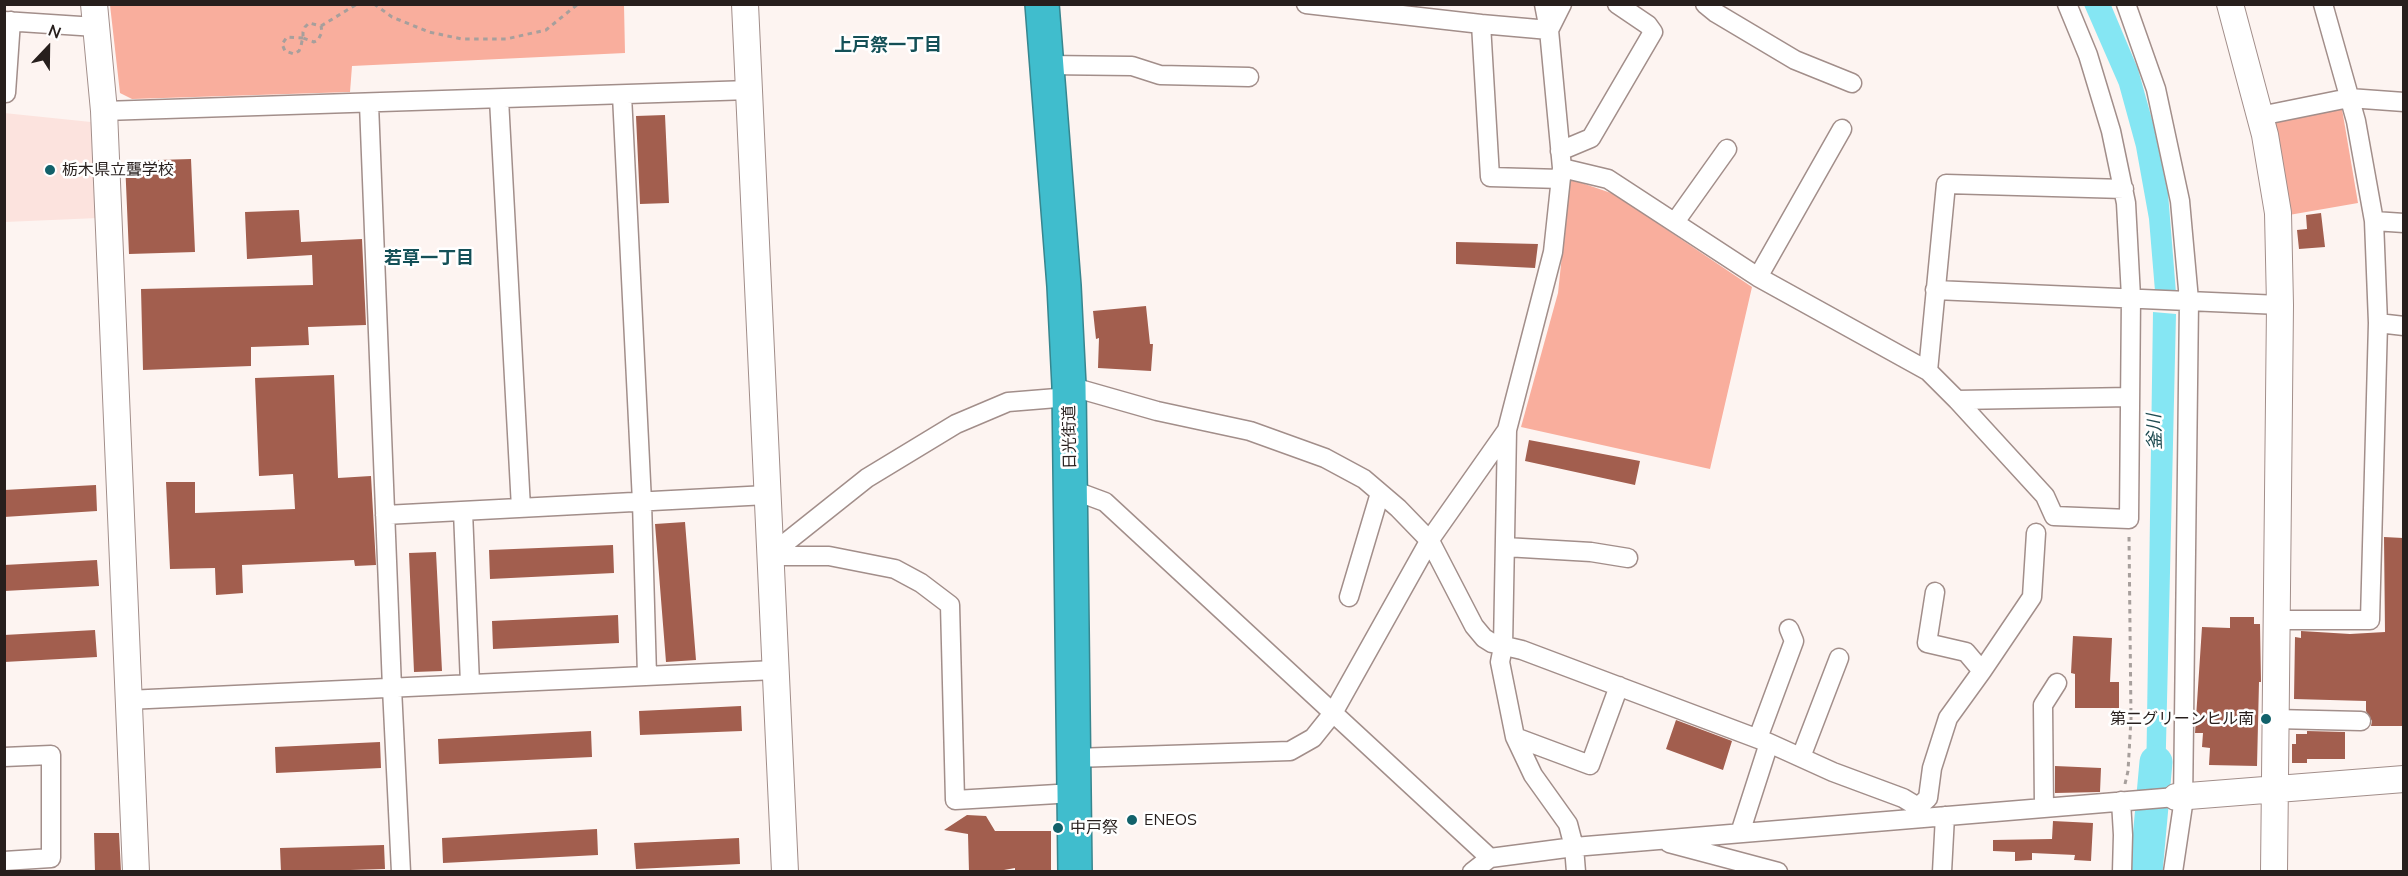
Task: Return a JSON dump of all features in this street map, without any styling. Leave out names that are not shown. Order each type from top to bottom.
[{"type":"highway","name":"日光街道","points":[[1042,4],[1070,391],[1075,872]]},
{"type":"street","points":[[745,4],[785,872]]},
{"type":"street","points":[[1306,4],[1405,10],[1481,24],[1549,30]]},
{"type":"street","points":[[1544,4],[1549,30],[1561,166],[1553,252],[1507,430],[1503,647],[1500,662],[1515,737],[1533,775],[1568,824],[1574,847],[1576,872]]},
{"type":"street","points":[[1549,30],[1562,4]]},
{"type":"street","points":[[1561,166],[1591,138],[1653,32],[1648,25],[1617,4]]},
{"type":"street","points":[[1705,4],[1716,13],[1795,60],[1852,82]]},
{"type":"street","points":[[1481,24],[1490,177],[1561,166],[1608,178],[1758,277],[1928,370],[2045,496],[2054,516],[2129,519],[2130,397],[2135,298],[2124,189],[2111,130],[2088,55],[2067,4]]},
{"type":"street","points":[[2126,4],[2156,89],[2180,201],[2185,299],[2180,796],[2173,872]]},
{"type":"street","points":[[2230,4],[2260,116],[2273,173],[2278,213],[2280,305],[2274,872]]},
{"type":"street","points":[[2277,620],[2370,620],[2378,323],[2374,221],[2356,121],[2323,4]]},
{"type":"street","points":[[6,93],[8,21],[95,16],[104,111],[136,872]]},
{"type":"street","points":[[1046,65],[1132,66],[1160,75],[1249,77]]},
{"type":"street","points":[[104,111],[750,90]]},
{"type":"street","points":[[622,95],[642,502],[647,675]]},
{"type":"street","points":[[2260,116],[2349,98],[2403,102]]},
{"type":"street","points":[[499,99],[521,508]]},
{"type":"street","points":[[369,104],[401,872]]},
{"type":"street","points":[[1758,277],[1842,129]]},
{"type":"street","points":[[1675,222],[1727,149]]},
{"type":"street","points":[[1928,370],[1946,184],[2124,189]]},
{"type":"street","points":[[2374,221],[2403,224]]},
{"type":"street","points":[[1935,290],[2185,299],[2280,305]]},
{"type":"street","points":[[2378,323],[2403,326]]},
{"type":"street","points":[[770,556],[867,478],[956,424],[1008,402],[1070,391],[1116,401],[1250,431],[1324,458],[1364,479],[1430,541],[1474,626],[1484,638],[1503,647],[1522,650],[1764,740],[1833,772],[1904,798],[1918,812]]},
{"type":"street","points":[[1957,400],[2130,397]]},
{"type":"street","points":[[1074,758],[1290,751],[1313,738],[1333,713],[1430,541],[1507,430]]},
{"type":"street","points":[[1071,489],[1105,502],[1490,858]]},
{"type":"street","points":[[1349,597],[1380,493]]},
{"type":"street","points":[[385,515],[767,495]]},
{"type":"street","points":[[463,511],[470,684]]},
{"type":"street","points":[[1918,812],[1928,798],[1932,768],[1948,718],[2032,597],[2036,533]]},
{"type":"street","points":[[1505,547],[1591,552],[1628,558]]},
{"type":"street","points":[[770,556],[829,556],[895,569],[921,583],[950,605],[955,800],[1074,793]]},
{"type":"street","points":[[1935,592],[1927,643],[1966,652],[1982,671]]},
{"type":"street","points":[[1740,833],[1764,740],[1794,641],[1789,629]]},
{"type":"street","points":[[1801,758],[1839,658]]},
{"type":"street","points":[[127,700],[774,670]]},
{"type":"street","points":[[2044,807],[2043,705],[2057,683]]},
{"type":"street","points":[[1515,737],[1590,765],[1619,686]]},
{"type":"street","points":[[2275,719],[2361,721]]},
{"type":"street","points":[[4,757],[51,755],[51,858],[4,861]]},
{"type":"street","points":[[1472,872],[1490,858],[1574,847],[1740,833],[1918,812],[1945,816],[2403,779]]},
{"type":"street","points":[[2122,872],[2124,801]]},
{"type":"street","points":[[1942,872],[1945,816]]},
{"type":"street","points":[[1656,840],[1778,872]]},
{"type":"path","points":[[321,26],[322,32],[318,40],[314,42],[303,38],[287,37],[282,44],[285,51],[294,54],[299,51],[303,38],[305,27],[309,23],[321,26],[357,4]]},
{"type":"path","points":[[374,4],[392,17],[429,32],[462,39],[506,39],[546,30],[578,4]]},
{"type":"path","points":[[2124,801],[2131,719],[2129,519]]},
{"type":"shaded area","points":[[110,5],[624,5],[625,53],[352,66],[350,92],[132,99],[120,93]]},
{"type":"shaded area","points":[[2342,109],[2358,203],[2289,215],[2273,120]]},
{"type":"shaded area","name":"栃木県立聾学校","points":[[4,113],[91,122],[98,218],[5,222]]},
{"type":"shaded area","points":[[1570,179],[1614,194],[1752,287],[1710,469],[1521,427],[1558,293]]},
{"type":"water","points":[[2084,5],[2111,5],[2138,69],[2153,123],[2168,193],[2176,293],[2155,291],[2149,219],[2136,147],[2119,85]]},
{"type":"water","points":[[2153,312],[2176,314],[2165,787],[2146,788]]},
{"type":"water","points":[[2165,811],[2158,871],[2138,871],[2146,813]]},
{"type":"building","points":[[665,115],[669,203],[640,204],[636,116]]},
{"type":"building","points":[[191,159],[195,252],[129,254],[125,161]]},
{"type":"building","points":[[299,210],[301,242],[362,239],[366,325],[308,327],[309,345],[251,347],[251,366],[143,370],[141,289],[313,285],[312,255],[247,259],[245,212]]},
{"type":"building","points":[[2321,213],[2325,247],[2299,249],[2297,230],[2307,229],[2306,215]]},
{"type":"building","points":[[1456,242],[1538,244],[1535,268],[1456,264]]},
{"type":"building","points":[[1146,306],[1150,344],[1153,344],[1151,371],[1098,368],[1099,338],[1096,339],[1093,311]]},
{"type":"building","points":[[334,375],[338,478],[371,476],[376,565],[355,566],[354,560],[242,565],[243,593],[216,595],[215,568],[170,569],[166,482],[195,482],[195,513],[295,509],[293,474],[259,476],[255,378]]},
{"type":"building","points":[[1529,440],[1640,461],[1635,485],[1525,461]]},
{"type":"building","points":[[96,485],[97,511],[4,517],[4,490]]},
{"type":"building","points":[[685,522],[696,660],[666,662],[655,524]]},
{"type":"building","points":[[2384,537],[2403,538],[2402,726],[2371,726],[2372,721],[2366,711],[2366,701],[2294,699],[2295,637],[2301,638],[2301,631],[2350,634],[2385,632]]},
{"type":"building","points":[[613,545],[614,573],[490,579],[489,550]]},
{"type":"building","points":[[436,552],[442,671],[414,672],[409,553]]},
{"type":"building","points":[[97,560],[99,586],[4,591],[4,565]]},
{"type":"building","points":[[618,615],[619,643],[493,649],[492,621]]},
{"type":"building","points":[[2230,617],[2254,617],[2254,624],[2260,624],[2261,682],[2259,682],[2257,766],[2209,765],[2210,748],[2202,747],[2203,733],[2195,733],[2202,627],[2230,628]]},
{"type":"building","points":[[95,630],[97,657],[4,662],[4,635]]},
{"type":"building","points":[[2073,636],[2112,638],[2110,682],[2119,682],[2119,708],[2075,708],[2075,674],[2071,673]]},
{"type":"building","points":[[741,706],[742,731],[640,735],[639,711]]},
{"type":"building","points":[[1676,720],[1732,741],[1723,770],[1666,749]]},
{"type":"building","points":[[591,731],[592,757],[439,764],[438,739]]},
{"type":"building","points":[[2307,731],[2345,732],[2345,759],[2307,759],[2307,763],[2292,763],[2292,744],[2296,744],[2296,734],[2307,734]]},
{"type":"building","points":[[380,742],[381,768],[276,773],[275,747]]},
{"type":"building","points":[[2055,766],[2101,768],[2100,792],[2055,793]]},
{"type":"building","points":[[967,815],[986,816],[995,831],[1051,831],[1051,872],[1015,872],[1015,868],[993,872],[969,872],[968,834],[944,830]]},
{"type":"building","points":[[2053,821],[2093,823],[2091,861],[2074,860],[2075,855],[2032,853],[2032,860],[2015,861],[2015,852],[1993,851],[1993,840],[2052,839]]},
{"type":"building","points":[[597,829],[598,855],[443,863],[442,838]]},
{"type":"building","points":[[94,833],[119,833],[121,872],[95,872]]},
{"type":"building","points":[[739,838],[740,864],[636,869],[634,843]]},
{"type":"building","points":[[384,845],[385,869],[281,872],[280,848]]},
{"type":"waterway","name":"釜川","points":[[2146,872],[2156,762]]},
{"type":"place","name":"栃木県立聾学校","points":[[50,170]]},
{"type":"place","name":"第二グリーンヒル南","points":[[2266,719]]},
{"type":"place","name":"ENEOS","points":[[1132,820]]},
{"type":"place","name":"中戸祭","points":[[1058,828]]},
{"type":"district","name":"上戸祭一丁目","points":[[888,46]]},
{"type":"district","name":"若草一丁目","points":[[429,259]]}]
